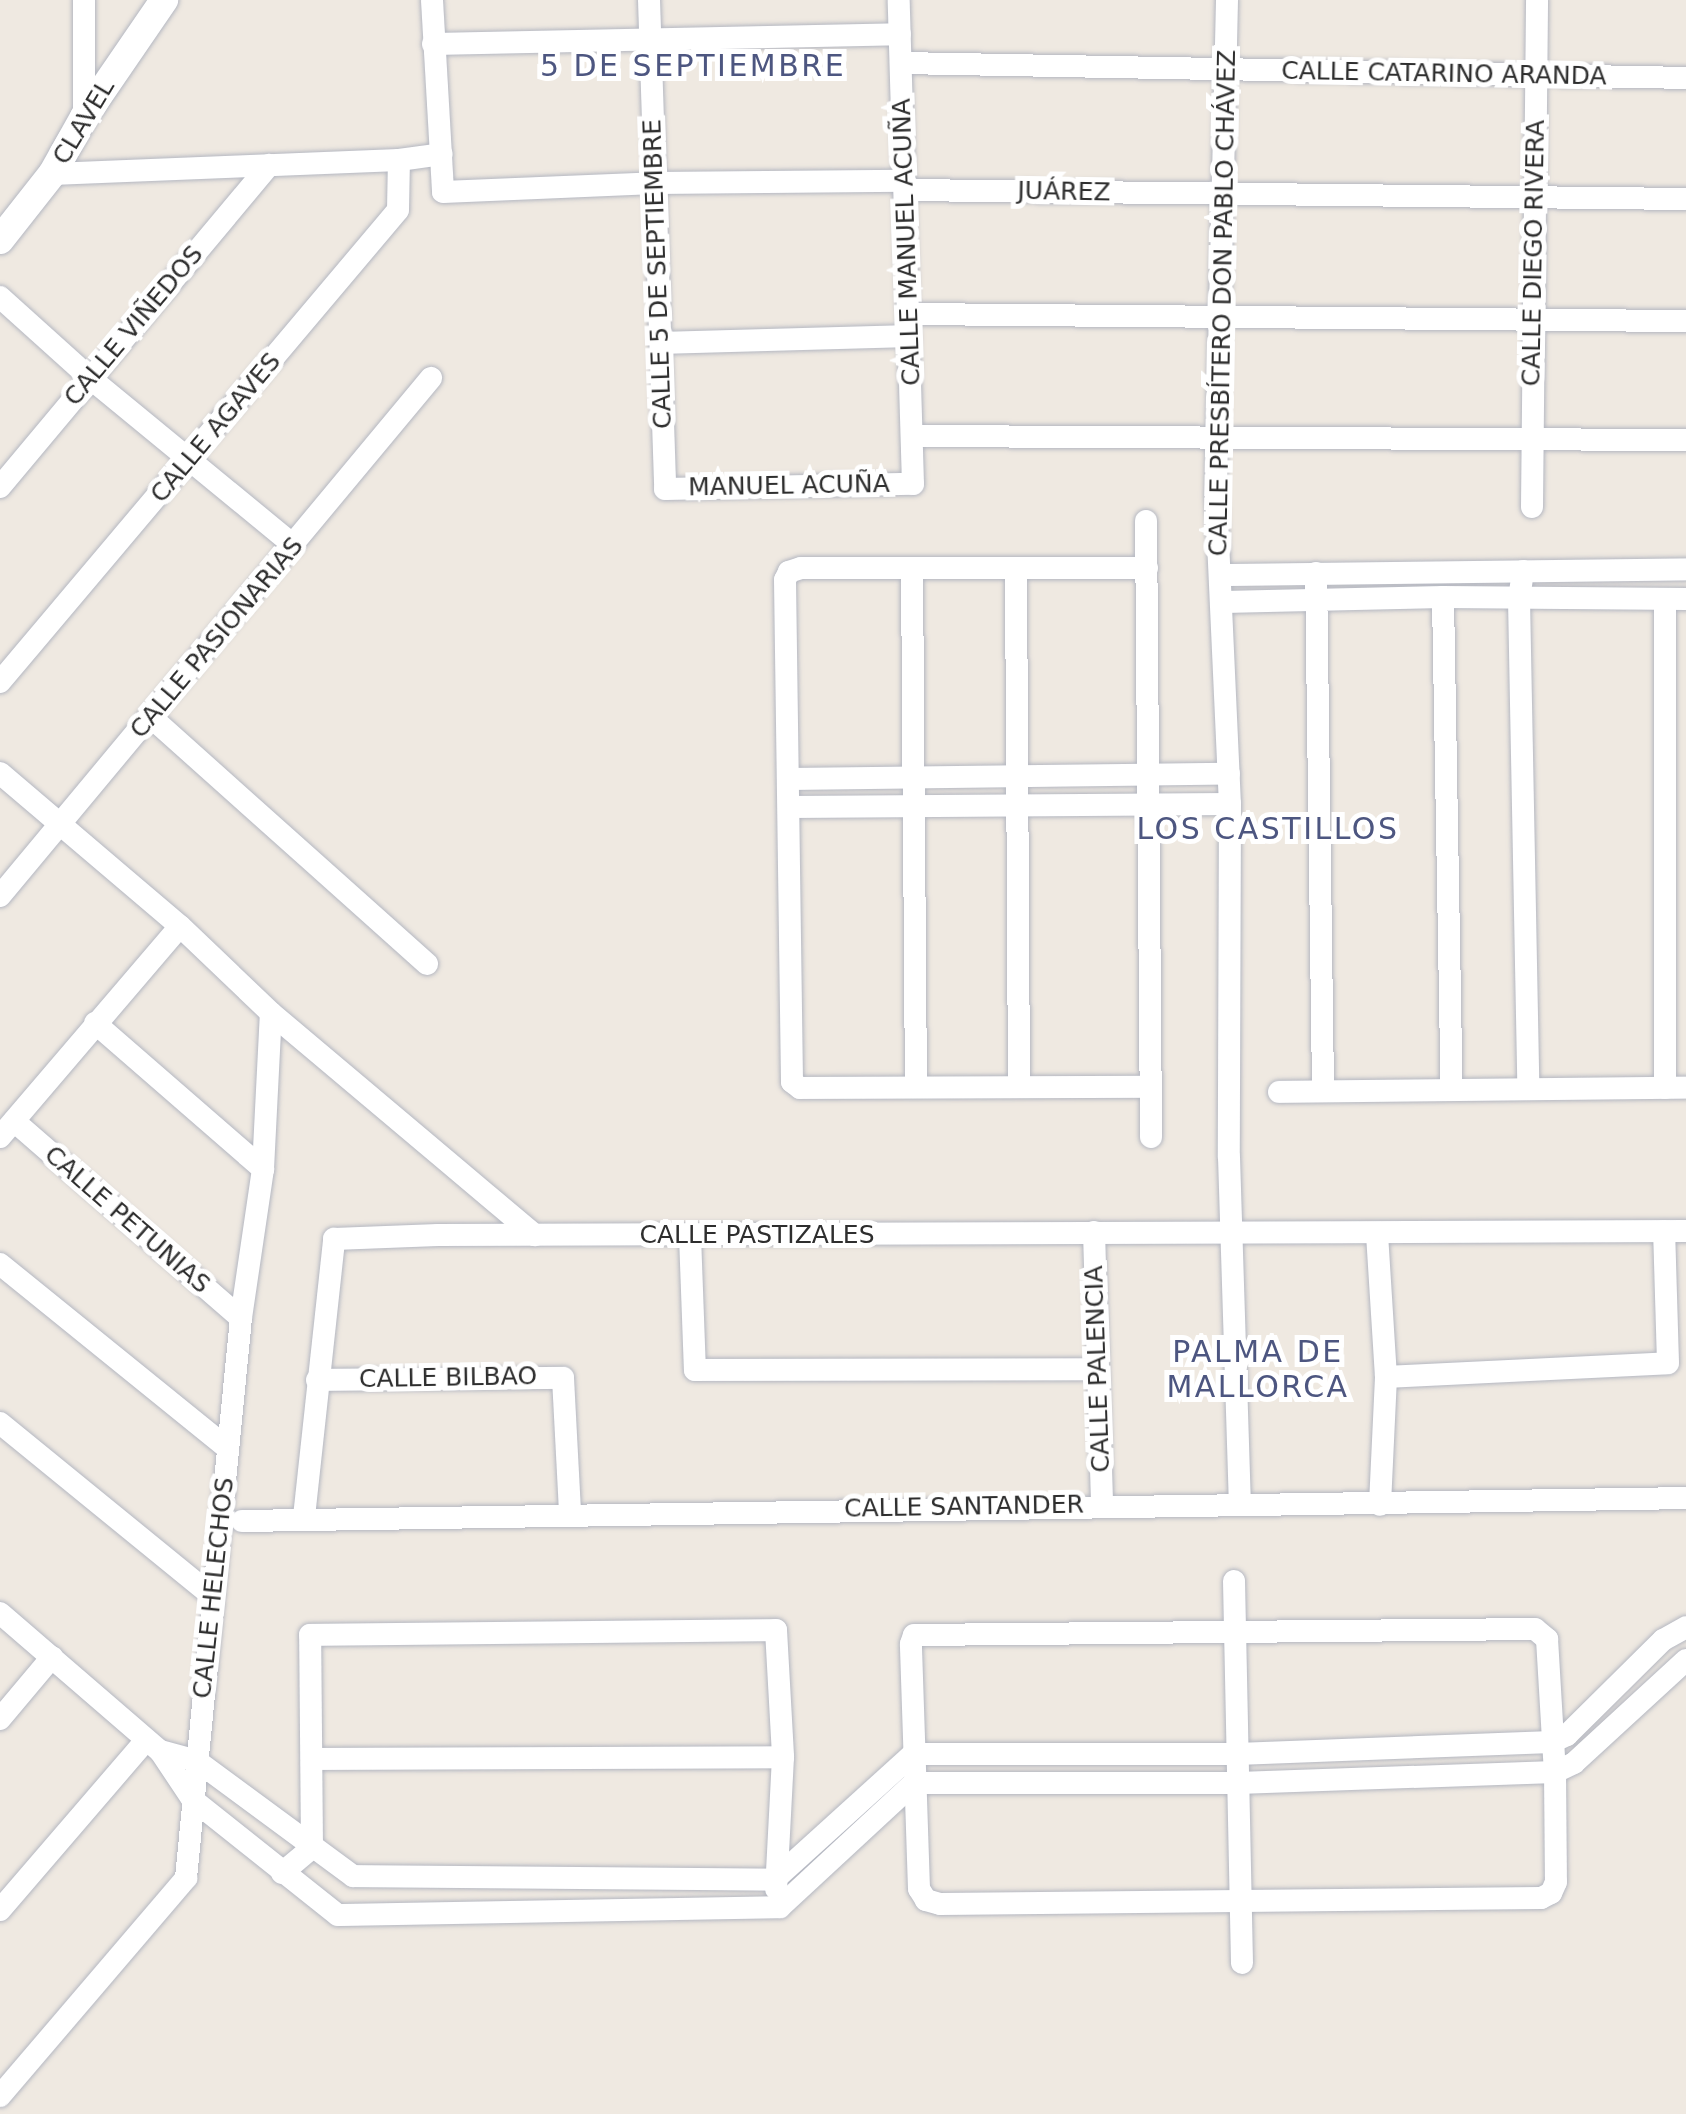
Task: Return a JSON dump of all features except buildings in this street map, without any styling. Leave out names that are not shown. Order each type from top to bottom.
[{"type":"street","points":[[84,0],[84,117]]},
{"type":"street","name":"CLAVEL","points":[[0,240],[52,174],[84,117],[164,0]]},
{"type":"street","points":[[52,174],[399,160],[442,154],[432,0]]},
{"type":"street","name":"CALLE 5 DE SEPTIEMBRE","points":[[649,0],[665,488]]},
{"type":"street","name":"CALLE MANUEL ACUÑA","points":[[900,0],[914,484]]},
{"type":"street","name":"CALLE PRESBÍTERO DON PABLO CHÁVEZ","points":[[1227,0],[1218,436],[1230,804],[1231,1233],[1240,1506]]},
{"type":"street","name":"CALLE DIEGO RIVERA","points":[[1532,507],[1537,0]]},
{"type":"street","points":[[433,44],[900,34]]},
{"type":"street","points":[[84,48],[127,54]]},
{"type":"street","name":"CALLE CATARINO ARANDA","points":[[901,64],[1686,78]]},
{"type":"street","name":"JUÁREZ","points":[[442,154],[443,192],[655,183],[1686,199]]},
{"type":"street","name":"CALLE AGAVES","points":[[0,682],[398,210],[399,160]]},
{"type":"street","name":"CALLE VIÑEDOS","points":[[0,487],[268,165]]},
{"type":"street","points":[[0,297],[90,378],[293,545]]},
{"type":"street","points":[[661,343],[909,326],[1221,320],[1686,321]]},
{"type":"street","name":"CALLE PASIONARIAS","points":[[0,896],[431,378]]},
{"type":"street","points":[[912,436],[1532,436],[1686,440]]},
{"type":"street","name":"MANUEL ACUÑA","points":[[665,488],[914,484]]},
{"type":"street","points":[[1146,521],[1145,775],[1151,1137]]},
{"type":"street","points":[[1147,568],[801,568],[789,572],[785,580],[792,1082],[800,1088],[1150,1086]]},
{"type":"street","points":[[912,569],[916,1087]]},
{"type":"street","points":[[1016,569],[1019,1087]]},
{"type":"street","points":[[1220,575],[1686,569]]},
{"type":"street","points":[[1523,572],[1518,598],[1528,1088]]},
{"type":"street","points":[[1316,573],[1323,1088]]},
{"type":"street","points":[[1443,597],[1452,1089]]},
{"type":"street","points":[[1224,602],[1443,597],[1676,600],[1676,1088],[1323,1088],[1279,1092]]},
{"type":"street","points":[[152,718],[427,964]]},
{"type":"street","points":[[0,773],[180,926],[270,1014],[535,1235]]},
{"type":"street","points":[[789,779],[1229,774]]},
{"type":"street","points":[[790,807],[1230,804]]},
{"type":"street","points":[[7,1129],[180,926]]},
{"type":"street","name":"CALLE HELECHOS","points":[[0,2096],[186,1878],[240,1318],[263,1169],[270,1014]]},
{"type":"street","points":[[95,1023],[263,1169]]},
{"type":"street","name":"CALLE PETUNIAS","points":[[7,1129],[240,1318]]},
{"type":"street","points":[[1386,1376],[1668,1363],[1675,1231]]},
{"type":"street","name":"CALLE PASTIZALES","points":[[317,1380],[334,1239],[1675,1231]]},
{"type":"street","name":"CALLE PALENCIA","points":[[1094,1232],[1102,1505]]},
{"type":"street","points":[[1376,1234],[1386,1376],[1380,1505]]},
{"type":"street","points":[[690,1236],[695,1370],[1097,1369]]},
{"type":"street","points":[[0,1264],[228,1448]]},
{"type":"street","name":"CALLE BILBAO","points":[[317,1380],[563,1378],[570,1513]]},
{"type":"street","points":[[304,1517],[317,1380]]},
{"type":"street","points":[[0,1424],[213,1597]]},
{"type":"street","name":"CALLE SANTANDER","points":[[242,1521],[304,1517],[1686,1498]]},
{"type":"street","points":[[1234,1581],[1242,1963]]},
{"type":"street","points":[[0,1613],[153,1746],[192,1799],[338,1915],[780,1907],[914,1783],[1238,1782],[1555,1772],[1574,1763],[1686,1660]]},
{"type":"street","points":[[153,1746],[197,1760],[353,1876],[774,1880],[913,1754],[1238,1754],[1552,1742],[1567,1735],[1663,1640],[1686,1627]]},
{"type":"street","points":[[1535,1629],[1548,1639],[1552,1742],[1556,1882],[1551,1893],[1540,1898],[940,1904],[926,1900],[919,1890],[910,1644],[914,1636],[1535,1629]]},
{"type":"street","points":[[312,1848],[310,1635],[776,1630],[783,1757],[774,1880],[780,1907]]},
{"type":"street","points":[[0,1719],[52,1657]]},
{"type":"street","points":[[0,1910],[153,1746]]},
{"type":"street","points":[[314,1759],[783,1757]]},
{"type":"street","points":[[282,1872],[312,1848]]},
{"type":"district","name":"5 DE SEPTIEMBRE","points":[[693,66]]},
{"type":"district","name":"LOS CASTILLOS","points":[[1268,829]]},
{"type":"district","name":"PALMA DE MALLORCA","points":[[1258,1369]]}]
